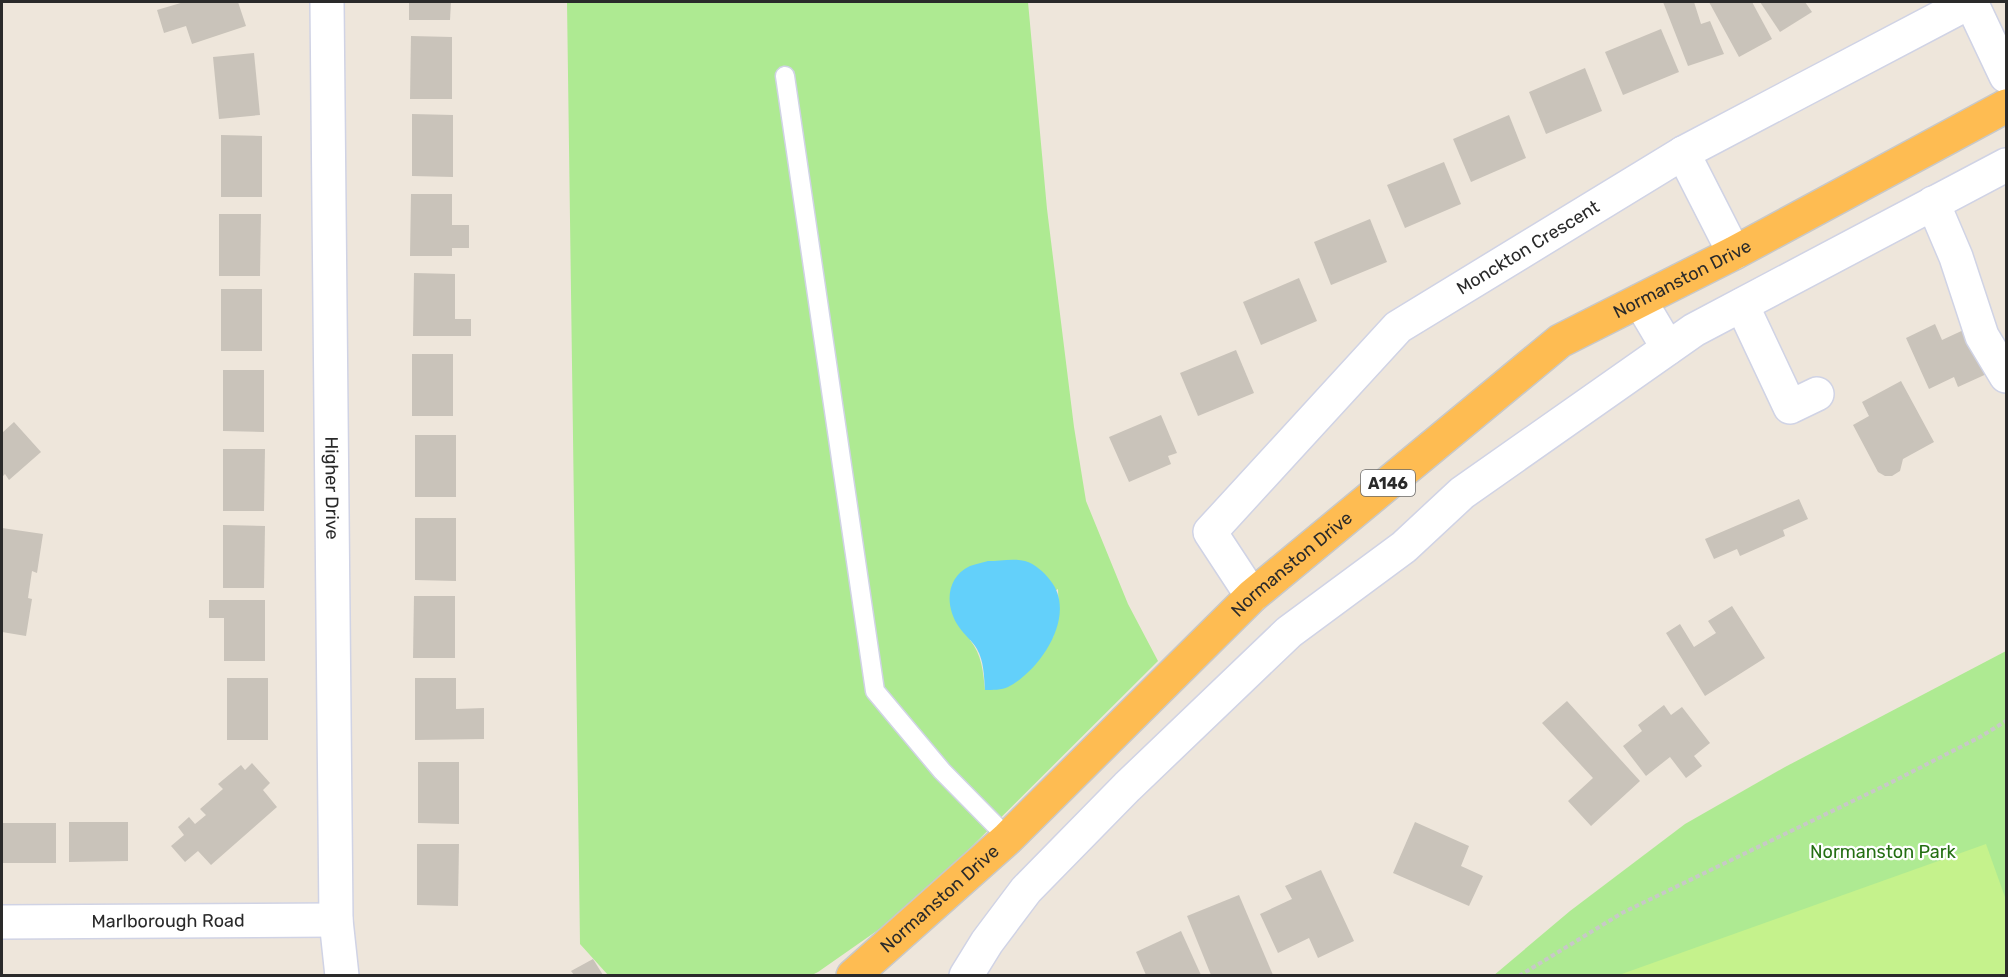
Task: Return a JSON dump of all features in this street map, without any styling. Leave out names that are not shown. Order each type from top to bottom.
[{"type":"highway","name":"Normanston Drive","points":[[853,975],[1008,838],[1252,596],[1560,341],[1734,253],[2007,106]]},
{"type":"street","name":"Higher Drive","points":[[327,2],[336,920],[342,975]]},
{"type":"street","points":[[1970,2],[2007,76]]},
{"type":"street","name":"Monckton Crescent","points":[[1252,596],[1210,532],[1398,327],[1683,153],[1970,2]]},
{"type":"street","points":[[1683,153],[1734,253]]},
{"type":"street","points":[[966,975],[987,942],[1026,890],[1127,787],[1289,632],[1404,546],[1462,493],[1694,330],[2007,165]]},
{"type":"street","points":[[1933,203],[1956,257],[1983,336],[2007,376]]},
{"type":"street","points":[[1640,301],[1668,348]]},
{"type":"street","points":[[1742,305],[1790,407],[1817,394]]},
{"type":"street","name":"Marlborough Road","points":[[2,922],[336,920]]},
{"type":"lane","points":[[785,76],[875,692],[942,771],[1008,838]]},
{"type":"path","points":[[1519,975],[1622,913],[1890,783],[2007,721]]},
{"type":"green space","points":[[567,2],[1028,2],[1047,209],[1074,427],[1086,501],[1128,604],[1158,661],[911,907],[812,975],[608,975],[580,944]],"holes":[[[1058,589],[1059,616],[1053,637],[985,690],[983,670],[970,640]]]},
{"type":"green space","name":"Normanston Park","points":[[2006,651],[2006,975],[1493,976],[1570,911],[1685,824],[1785,767]]},
{"type":"green space","points":[[1986,844],[2006,900],[2006,975],[1619,975]]},
{"type":"water","points":[[1021,560],[1036,566],[1050,580],[1058,594],[1060,609],[1058,624],[1052,640],[1032,668],[1008,687],[985,690],[981,659],[975,646],[954,619],[950,594],[952,585],[962,571],[988,561]]},
{"type":"building","points":[[184,2],[238,2],[246,26],[192,44],[186,26],[164,33],[157,10]]},
{"type":"building","points":[[409,2],[451,2],[450,20],[409,20]]},
{"type":"building","points":[[1663,2],[1694,2],[1701,24],[1710,21],[1724,54],[1688,66]]},
{"type":"building","points":[[1709,2],[1752,2],[1772,39],[1739,57]]},
{"type":"building","points":[[1760,2],[1805,2],[1812,12],[1780,32]]},
{"type":"building","points":[[1661,29],[1679,72],[1623,95],[1605,52]]},
{"type":"building","points":[[411,36],[452,37],[452,99],[410,99]]},
{"type":"building","points":[[254,53],[260,115],[219,119],[213,57]]},
{"type":"building","points":[[1585,68],[1602,111],[1546,134],[1529,92]]},
{"type":"building","points":[[412,114],[453,115],[453,177],[412,176]]},
{"type":"building","points":[[1509,115],[1526,158],[1471,182],[1453,139]]},
{"type":"building","points":[[221,135],[262,136],[262,197],[221,197]]},
{"type":"building","points":[[1444,162],[1461,204],[1405,228],[1387,185]]},
{"type":"building","points":[[411,194],[452,194],[452,225],[469,225],[469,248],[452,248],[452,256],[410,256]]},
{"type":"building","points":[[219,214],[261,214],[260,276],[219,276]]},
{"type":"building","points":[[1370,219],[1387,262],[1331,285],[1314,242]]},
{"type":"building","points":[[414,273],[455,274],[455,319],[471,319],[471,336],[413,336]]},
{"type":"building","points":[[1299,278],[1317,321],[1261,345],[1243,302]]},
{"type":"building","points":[[221,289],[262,289],[262,351],[221,351]]},
{"type":"building","points":[[1935,324],[1942,340],[1970,327],[1991,372],[1958,387],[1954,377],[1929,389],[1906,338]]},
{"type":"building","points":[[1236,350],[1254,393],[1198,416],[1180,373]]},
{"type":"building","points":[[412,354],[453,354],[453,416],[412,416]]},
{"type":"building","points":[[223,370],[264,370],[264,432],[223,431]]},
{"type":"building","points":[[1901,381],[1934,442],[1903,459],[1900,471],[1892,476],[1885,476],[1878,472],[1853,425],[1869,416],[1862,402]]},
{"type":"building","points":[[1161,415],[1177,453],[1168,456],[1171,464],[1129,482],[1109,437]]},
{"type":"building","points":[[14,422],[41,452],[9,480],[5,474],[2,477],[2,433]]},
{"type":"building","points":[[415,435],[456,435],[456,497],[415,497]]},
{"type":"building","points":[[223,449],[265,449],[264,511],[223,511]]},
{"type":"building","points":[[1799,499],[1808,519],[1783,530],[1785,536],[1740,556],[1737,549],[1714,559],[1705,539]]},
{"type":"building","points":[[415,518],[456,518],[456,581],[415,580]]},
{"type":"building","points":[[223,525],[265,526],[264,588],[223,588]]},
{"type":"building","points":[[2,528],[43,534],[37,573],[32,571],[28,598],[32,599],[26,636],[2,632]]},
{"type":"building","points":[[414,596],[455,596],[455,658],[413,658]]},
{"type":"building","points":[[209,600],[265,600],[265,661],[224,661],[224,618],[209,618]]},
{"type":"building","points":[[1732,606],[1765,658],[1705,696],[1666,633],[1680,624],[1694,647],[1716,633],[1708,621]]},
{"type":"building","points":[[227,678],[268,678],[268,740],[227,740]]},
{"type":"building","points":[[415,678],[456,678],[456,709],[484,708],[484,739],[415,740]]},
{"type":"building","points":[[1567,701],[1640,781],[1591,826],[1568,801],[1593,778],[1542,723]]},
{"type":"building","points":[[1664,705],[1671,715],[1682,707],[1710,743],[1694,756],[1702,766],[1686,778],[1670,757],[1646,776],[1623,746],[1642,731],[1638,725]]},
{"type":"building","points":[[418,762],[459,762],[459,824],[418,823]]},
{"type":"building","points":[[252,763],[270,783],[263,790],[277,807],[211,865],[198,851],[185,862],[171,846],[184,835],[178,827],[189,817],[195,824],[206,815],[200,809],[223,789],[218,784],[241,765],[245,770]]},
{"type":"building","points":[[69,822],[128,822],[128,861],[69,862]]},
{"type":"building","points":[[1415,822],[1469,846],[1461,866],[1483,876],[1469,906],[1393,873]]},
{"type":"building","points":[[2,823],[56,823],[56,863],[2,863]]},
{"type":"building","points":[[417,844],[459,844],[458,906],[417,905]]},
{"type":"building","points":[[1321,870],[1354,941],[1318,958],[1309,938],[1278,953],[1260,914],[1292,899],[1285,886]]},
{"type":"building","points":[[1239,895],[1273,975],[1211,975],[1187,916]]},
{"type":"building","points":[[1181,931],[1201,975],[1146,975],[1136,952]]},
{"type":"building","points":[[593,959],[603,975],[574,975],[571,971]]}]
